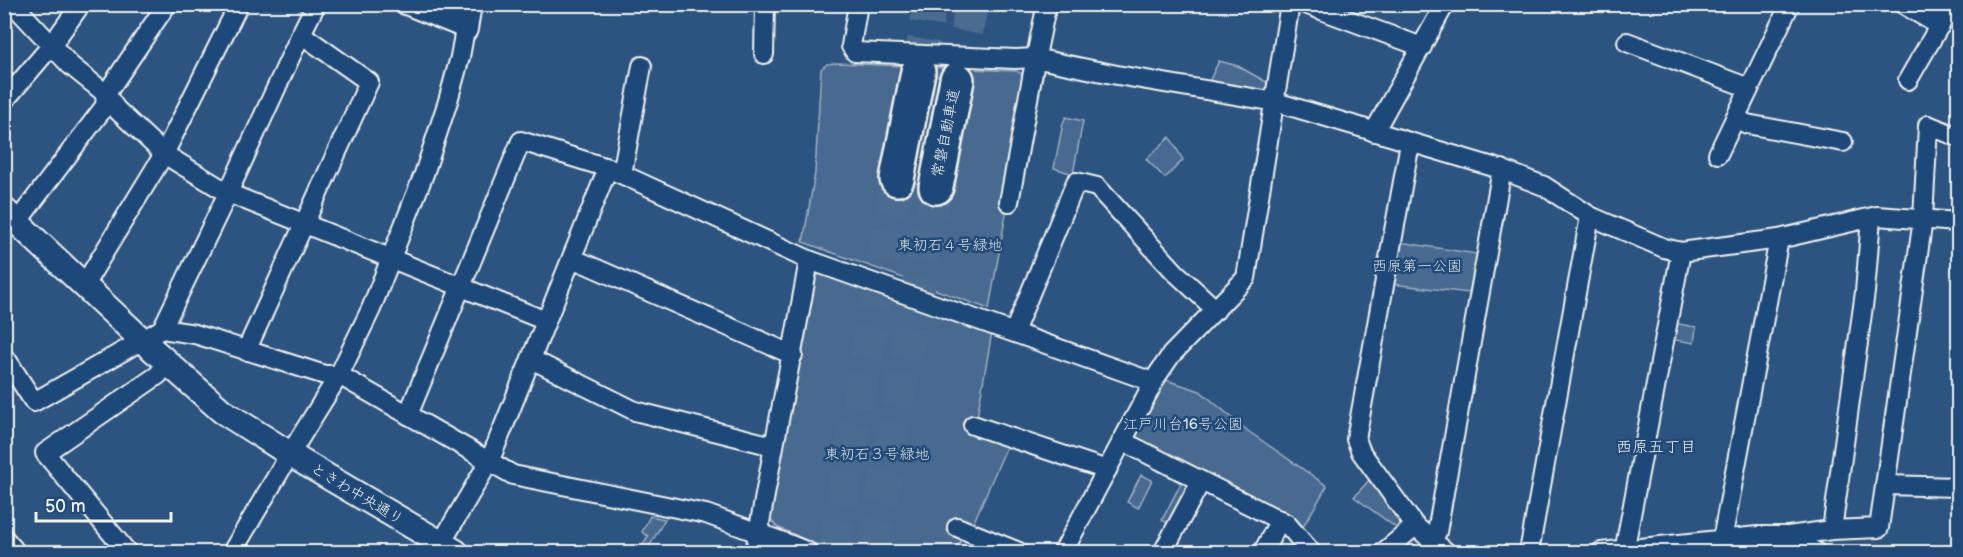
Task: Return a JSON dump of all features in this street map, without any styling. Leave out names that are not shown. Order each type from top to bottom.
[{"type":"highway","points":[[897,179],[918,72]]},
{"type":"highway","name":"常磐自動車道","points":[[936,187],[957,80]]},
{"type":"street","points":[[12,4],[70,65],[106,94],[116,109],[164,154],[228,192],[546,321]]},
{"type":"street","points":[[4,101],[51,46],[81,4]]},
{"type":"street","points":[[10,215],[105,106],[106,94],[167,4]]},
{"type":"street","points":[[82,285],[89,278],[164,154],[238,4]]},
{"type":"street","points":[[152,334],[228,192],[316,4]]},
{"type":"street","points":[[403,4],[465,29]]},
{"type":"street","points":[[232,552],[339,375],[371,309],[424,174],[448,101],[460,57],[468,4]]},
{"type":"street","points":[[764,54],[765,4]]},
{"type":"street","points":[[858,4],[851,45],[855,52],[1034,58],[1117,75],[1276,102],[1502,170],[1544,186],[1590,216],[1664,248],[1681,252],[1779,238],[1877,216],[1959,222]]},
{"type":"street","points":[[1009,202],[1032,82],[1034,58],[1047,4]]},
{"type":"street","points":[[1063,552],[1153,382],[1172,355],[1246,278],[1290,4]]},
{"type":"street","points":[[1305,4],[1422,47]]},
{"type":"street","points":[[1374,132],[1445,4]]},
{"type":"street","points":[[1718,154],[1790,4]]},
{"type":"street","points":[[1903,4],[1940,26]]},
{"type":"street","points":[[1908,80],[1952,4]]},
{"type":"street","points":[[246,351],[369,82],[301,33]]},
{"type":"street","points":[[1627,42],[1749,88]]},
{"type":"street","points":[[444,550],[490,460],[572,258],[615,171],[642,66]]},
{"type":"street","points":[[1735,118],[1747,124],[1843,142]]},
{"type":"street","points":[[1601,552],[1758,536],[1788,537],[1832,530],[1879,528],[1923,219],[1928,125],[1959,137]]},
{"type":"street","points":[[408,415],[521,141],[615,171],[809,260],[1153,382]]},
{"type":"street","points":[[1410,143],[1356,439],[1361,452],[1415,526],[1446,552]]},
{"type":"street","points":[[1430,540],[1437,532],[1502,170]]},
{"type":"street","points":[[1014,332],[1076,182],[1097,187],[1175,272],[1216,309]]},
{"type":"street","name":"ときわ中央通り","points":[[10,215],[82,285],[152,334],[167,363],[222,411],[444,550]]},
{"type":"street","points":[[1529,552],[1590,216]]},
{"type":"street","points":[[1832,530],[1865,291],[1871,218]]},
{"type":"street","points":[[1722,540],[1779,238]]},
{"type":"street","points":[[1624,551],[1681,252]]},
{"type":"street","points":[[572,258],[793,355]]},
{"type":"street","points":[[755,552],[809,260]]},
{"type":"street","points":[[4,361],[7,360],[34,402],[152,334],[195,334],[325,375],[339,375],[490,460],[513,476],[706,514],[808,552]]},
{"type":"street","points":[[531,359],[634,411],[773,446]]},
{"type":"street","points":[[127,552],[45,453],[158,375],[167,363]]},
{"type":"street","points":[[974,425],[1107,470]]},
{"type":"street","points":[[1122,441],[1287,524],[1311,552]]},
{"type":"street","points":[[1163,552],[1201,481]]},
{"type":"street","points":[[1885,485],[1959,487]]},
{"type":"street","points":[[1263,552],[1280,520]]},
{"type":"street","points":[[1384,552],[1415,526]]},
{"type":"street","points":[[957,527],[1019,552]]},
{"type":"street","points":[[1788,537],[1816,552]]},
{"type":"street","points":[[4,538],[16,552]]},
{"type":"green space","points":[[1219,61],[1238,66],[1268,83],[1267,94],[1207,86]]},
{"type":"green space","name":"東初石４号緑地","points":[[827,64],[1021,73],[1025,81],[1001,207],[1007,208],[989,309],[803,242],[815,173],[821,69]],"holes":[[[903,69],[974,83],[953,190],[881,176]]]},
{"type":"green space","points":[[1066,117],[1083,121],[1073,174],[1054,168]]},
{"type":"green space","points":[[1170,137],[1183,160],[1165,178],[1146,159]]},
{"type":"green space","name":"西原第一公園","points":[[1399,242],[1477,254],[1469,293],[1392,284]]},
{"type":"green space","name":"東初石３号緑地","points":[[822,272],[992,332],[977,417],[971,433],[1007,446],[972,526],[962,537],[957,552],[832,552],[777,527],[769,518],[811,282]]},
{"type":"green space","points":[[1673,323],[1696,327],[1694,343],[1669,339]]},
{"type":"green space","name":"江戸川台16号公園","points":[[1163,379],[1200,391],[1248,431],[1327,486],[1300,532],[1135,442],[1133,436]]},
{"type":"green space","points":[[1160,467],[1189,481],[1190,488],[1171,525],[1162,520],[1181,483],[1158,471]]},
{"type":"green space","points":[[1141,475],[1152,480],[1138,508],[1127,502]]},
{"type":"green space","points":[[1371,478],[1401,520],[1398,529],[1354,497]]},
{"type":"green space","points":[[650,516],[665,519],[646,552],[638,552],[648,536],[642,532]]},
{"type":"tunnel","points":[[918,72],[930,4]]},
{"type":"tunnel","points":[[957,80],[972,4]]},
{"type":"tunnel","points":[[833,552],[897,179]]},
{"type":"tunnel","points":[[873,552],[936,187]]},
{"type":"district","name":"西原五丁目","points":[[1656,447]]}]
